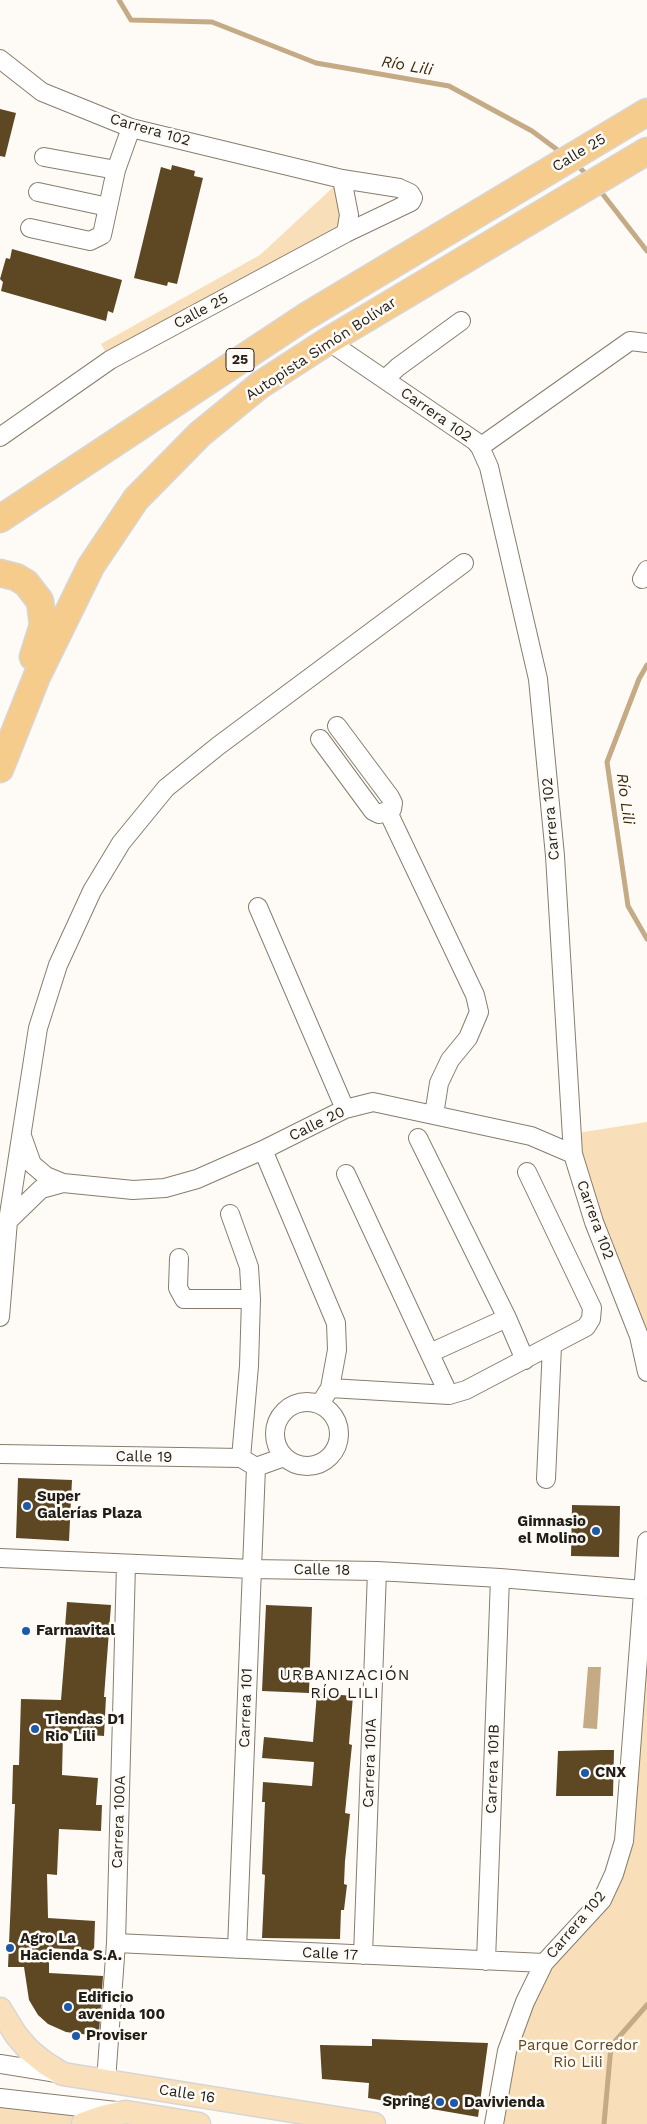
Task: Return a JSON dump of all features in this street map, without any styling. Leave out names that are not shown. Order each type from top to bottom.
[{"type":"highway","name":"Calle 25","points":[[0,519],[305,317],[647,112]]},
{"type":"highway","name":"Autopista Simón Bolívar","points":[[1,765],[38,676],[91,566],[136,499],[207,428],[260,385],[328,341],[501,236],[647,151]]},
{"type":"highway","points":[[0,573],[16,577],[30,586],[40,601],[43,613],[40,635],[1,765]]},
{"type":"main road","points":[[0,2009],[16,2035],[29,2050],[62,2074]]},
{"type":"main road","name":"Calle 16","points":[[62,2074],[374,2124]]},
{"type":"main road","name":"Calle 16","points":[[126,2112],[199,2124]]},
{"type":"main road","points":[[83,2124],[106,2116],[126,2112]]},
{"type":"street","name":"Carrera 102","points":[[0,58],[42,92],[131,128],[342,179],[400,188],[412,195],[411,202]]},
{"type":"street","points":[[30,228],[90,241],[102,235],[116,170],[131,128]]},
{"type":"street","points":[[44,157],[116,170]]},
{"type":"street","points":[[342,179],[349,215],[346,233]]},
{"type":"street","points":[[38,192],[108,207]]},
{"type":"street","name":"Calle 25","points":[[0,437],[110,360],[346,233],[411,202]]},
{"type":"street","points":[[385,379],[398,367],[461,321]]},
{"type":"street","name":"Carrera 102","points":[[328,341],[475,441],[480,447],[489,467],[538,679],[555,856],[573,1154],[594,1222],[640,1336],[647,1372]]},
{"type":"street","points":[[480,447],[630,341],[647,343]]},
{"type":"street","points":[[0,1316],[8,1220],[38,1028],[58,965],[92,891],[122,843],[166,788],[218,746],[464,564]]},
{"type":"street","points":[[320,739],[373,811],[379,814],[392,809],[393,804],[390,797],[337,726]]},
{"type":"street","points":[[388,812],[475,995],[479,1012],[468,1038],[450,1060],[439,1083],[434,1115]]},
{"type":"street","points":[[258,907],[345,1109]]},
{"type":"street","name":"Calle 20","points":[[21,1130],[32,1164],[46,1176],[63,1182],[133,1190],[165,1188],[197,1179],[263,1150],[345,1109],[372,1102],[531,1136],[573,1154]]},
{"type":"street","points":[[418,1138],[526,1360]]},
{"type":"street","points":[[263,1150],[336,1322],[337,1350],[330,1388],[320,1404]]},
{"type":"street","points":[[330,1388],[449,1395],[466,1390],[586,1327],[591,1319],[592,1308],[527,1172]]},
{"type":"street","points":[[346,1174],[449,1395]]},
{"type":"street","name":"Calle 20","points":[[8,1220],[41,1190],[63,1182]]},
{"type":"street","name":"Carrera 101","points":[[230,1214],[249,1266],[251,1299],[248,1463],[252,1568],[237,1949]]},
{"type":"street","points":[[179,1258],[178,1288],[184,1299],[251,1299]]},
{"type":"street","points":[[430,1354],[507,1318]]},
{"type":"street","points":[[546,1479],[552,1346]]},
{"type":"street","points":[[312,1402],[320,1404],[330,1411],[336,1420],[339,1442],[334,1453],[326,1461],[316,1466],[304,1467],[293,1464],[284,1457],[275,1442],[274,1433],[280,1416],[294,1404],[312,1402]]},
{"type":"street","name":"Calle 19","points":[[0,1454],[248,1463],[284,1457]]},
{"type":"street","name":"Carrera 102","points":[[494,2124],[506,2052],[525,2002],[544,1963],[602,1900],[614,1874],[624,1841],[647,1542]]},
{"type":"street","name":"Calle 18","points":[[0,1558],[126,1564],[377,1571],[500,1578],[644,1590]]},
{"type":"street","name":"Carrera 100A","points":[[106,2081],[116,1944],[126,1564]]},
{"type":"street","name":"Carrera 101A","points":[[363,1955],[377,1571]]},
{"type":"street","name":"Carrera 101B","points":[[486,1961],[500,1578]]},
{"type":"street","name":"Calle 17","points":[[116,1944],[544,1963]]},
{"type":"street","name":"Calle 16","points":[[0,2064],[62,2074]]},
{"type":"street","name":"Calle 16","points":[[0,2098],[126,2112]]},
{"type":"green space","points":[[342,179],[346,233],[110,360],[101,344],[260,255]]},
{"type":"green space","points":[[647,1122],[647,1372],[571,1134]]},
{"type":"green space","name":"Parque Corredor Rio Lili","points":[[647,1542],[647,2124],[494,2124],[525,2002],[614,1874]]},
{"type":"green space","points":[[0,2098],[126,2112],[83,2124],[0,2124]]},
{"type":"shaded area","points":[[588,1667],[601,1667],[597,1729],[583,1728]]},
{"type":"building","points":[[0,109],[16,113],[5,157],[0,156]]},
{"type":"building","points":[[172,165],[195,171],[194,176],[203,178],[177,284],[168,282],[167,286],[134,278],[161,167],[171,170]]},
{"type":"building","points":[[12,249],[122,280],[113,313],[108,311],[106,321],[1,291],[3,282],[0,279],[6,258],[10,259]]},
{"type":"building","points":[[18,1478],[72,1480],[69,1541],[16,1538]]},
{"type":"building","name":"Gimnasio el Molino","points":[[572,1505],[620,1506],[619,1557],[571,1556]]},
{"type":"building","points":[[67,1602],[111,1605],[104,1697],[106,1697],[104,1736],[63,1733],[62,1775],[98,1778],[96,1805],[102,1805],[101,1831],[59,1829],[57,1875],[47,1874],[48,1918],[95,1921],[94,1951],[49,1948],[49,1973],[103,1976],[99,2033],[90,2035],[66,2032],[48,2024],[38,2015],[29,2000],[24,1967],[8,1967],[15,1804],[12,1804],[13,1765],[19,1765],[21,1699],[61,1700],[67,1627],[65,1627]]},
{"type":"building","points":[[266,1605],[312,1607],[309,1693],[262,1691]]},
{"type":"building","points":[[317,1693],[353,1696],[349,1744],[352,1745],[345,1813],[350,1814],[344,1884],[347,1885],[344,1910],[341,1910],[340,1939],[262,1938],[265,1875],[262,1874],[265,1802],[262,1802],[263,1782],[312,1786],[314,1762],[262,1758],[264,1737],[313,1742]]},
{"type":"building","name":"CNX","points":[[614,1750],[613,1796],[556,1796],[558,1751]]},
{"type":"building","points":[[372,2039],[488,2043],[478,2117],[368,2098],[369,2083],[322,2079],[320,2045],[372,2046]]},
{"type":"waterway","name":"Río Lili","points":[[119,0],[131,20],[212,22],[316,63],[449,86],[532,131],[563,154]]},
{"type":"waterway","name":"Río Lili","points":[[576,164],[589,177]]},
{"type":"waterway","name":"Río Lili","points":[[598,188],[647,251]]},
{"type":"waterway","name":"Río Lili","points":[[647,665],[639,679],[607,762],[628,906],[647,939]]},
{"type":"waterway","name":"Río Lili","points":[[604,2124],[611,2046],[647,2005]]},
{"type":"place","name":"Super Galerías Plaza","points":[[27,1506]]},
{"type":"place","name":"Gimnasio el Molino","points":[[596,1531]]},
{"type":"place","name":"Farmavital","points":[[26,1631]]},
{"type":"place","name":"Tiendas D1 Rio Lili","points":[[35,1729]]},
{"type":"place","name":"CNX","points":[[585,1773]]},
{"type":"place","name":"Agro La Hacienda S.A.","points":[[10,1948]]},
{"type":"place","name":"Edificio avenida 100","points":[[68,2007]]},
{"type":"place","name":"Proviser","points":[[76,2036]]},
{"type":"place","name":"Spring","points":[[440,2102]]},
{"type":"place","name":"Davivienda","points":[[454,2103]]},
{"type":"district","name":"URBANIZACIÓN RÍO LILI","points":[[345,1684]]}]
